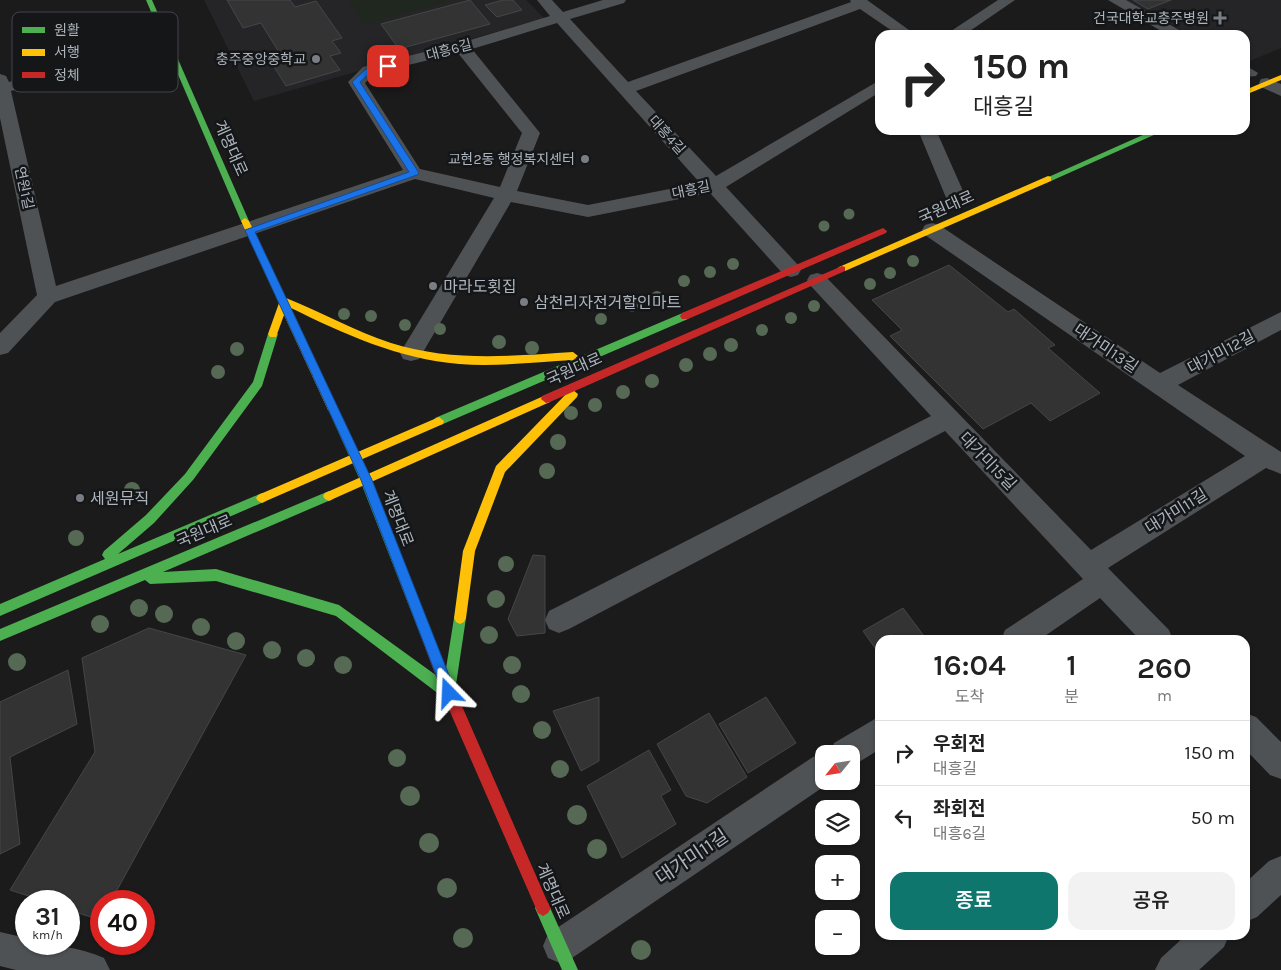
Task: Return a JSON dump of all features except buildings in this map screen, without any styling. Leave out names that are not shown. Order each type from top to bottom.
[{"type":"street","name":"계명대로","points":[[149,0],[154,12]]},
{"type":"street","name":"대흥4길","points":[[544,0],[791,270]]},
{"type":"street","name":"대흥6길","points":[[414,173],[356,82],[369,70],[462,47],[620,0]]},
{"type":"street","points":[[961,30],[1008,0]]},
{"type":"street","points":[[1116,0],[1171,30]]},
{"type":"street","points":[[625,89],[859,1],[901,30]]},
{"type":"street","points":[[412,353],[506,195],[531,134],[462,47]]},
{"type":"street","name":"계명대로","points":[[178,68],[249,230],[356,456],[449,693],[565,958]]},
{"type":"street","points":[[1250,88],[1261,77]]},
{"type":"street","name":"연원1길","points":[[1,86],[48,297]]},
{"type":"street","name":"대흥길","points":[[414,173],[506,195],[588,211],[714,186],[875,88]]},
{"type":"street","points":[[929,135],[957,200]]},
{"type":"street","name":"국원대로","points":[[0,636],[366,480],[584,382],[1150,135]]},
{"type":"street","points":[[0,348],[48,297],[414,173]]},
{"type":"street","name":"국원대로","points":[[0,610],[589,355],[896,226]]},
{"type":"street","name":"대가미13길","points":[[932,230],[1273,460]]},
{"type":"street","name":"대가미15길","points":[[817,280],[1154,635]]},
{"type":"street","points":[[86,574],[150,520],[189,477],[258,383],[284,301],[363,339],[412,353],[458,360],[589,355]]},
{"type":"street","name":"대가미12길","points":[[1160,384],[1281,320]]},
{"type":"street","points":[[131,579],[216,575],[339,611],[449,693],[469,551],[500,469],[584,382]]},
{"type":"street","points":[[558,620],[948,418]]},
{"type":"street","name":"대가미11길","points":[[1020,635],[1095,574],[1273,460]]},
{"type":"street","points":[[1250,733],[1281,764]]},
{"type":"street","points":[[859,745],[875,734]]},
{"type":"street","name":"대가미11길","points":[[565,958],[815,775]]},
{"type":"street","points":[[1250,900],[1281,872]]},
{"type":"street","points":[[1173,970],[1206,940]]},
{"type":"street","points":[[0,949],[92,970]]},
{"type":"shaded area","name":"충주중앙중학교","points":[[204,0],[526,0],[544,18],[254,101]]},
{"type":"shaded area","points":[[347,0],[453,0],[364,24]]},
{"type":"shaded area","name":"건국대학교충주병원","points":[[1126,0],[1281,0],[1281,48],[1250,61],[1250,30],[1181,30]]},
{"type":"traffic: fast","points":[[149,0],[154,12]]},
{"type":"traffic: fast","points":[[178,67],[245,221]]},
{"type":"traffic: fast","points":[[1048,179],[1149,135]]},
{"type":"traffic: fast","points":[[439,421],[685,316]]},
{"type":"traffic: fast","points":[[108,555],[150,519],[189,477],[258,383],[273,334]]},
{"type":"traffic: fast","points":[[332,407],[366,480],[426,634]]},
{"type":"traffic: fast","points":[[0,635],[329,496]]},
{"type":"traffic: fast","points":[[0,610],[262,498]]},
{"type":"traffic: fast","points":[[150,578],[216,575],[339,611],[449,693],[460,618]]},
{"type":"traffic: fast","points":[[543,908],[570,970]]},
{"type":"traffic: slow","points":[[1250,91],[1281,77]]},
{"type":"traffic: slow","points":[[842,269],[1048,179]]},
{"type":"traffic: slow","points":[[245,221],[332,407]]},
{"type":"traffic: slow","points":[[273,334],[284,301],[369,339],[413,353],[459,360],[488,361],[573,356]]},
{"type":"traffic: slow","points":[[460,618],[469,551],[500,469],[573,394]]},
{"type":"traffic: slow","points":[[329,496],[546,399]]},
{"type":"traffic: slow","points":[[262,498],[439,421]]},
{"type":"traffic: jam","points":[[685,316],[883,231]]},
{"type":"traffic: jam","points":[[546,399],[842,269]]},
{"type":"traffic: jam","points":[[426,634],[449,693],[543,908]]},
{"type":"place","name":"건국대학교충주병원","points":[[1220,18]]},
{"type":"place","name":"충주중앙중학교","points":[[316,59]]},
{"type":"place","name":"교현2동 행정복지센터","points":[[585,159]]},
{"type":"place","name":"마라도횟집","points":[[433,286]]},
{"type":"place","name":"삼천리자전거할인마트","points":[[524,302]]},
{"type":"place","name":"세원뮤직","points":[[80,498]]},
{"type":"route","points":[[388,66],[369,70],[356,82],[414,173],[249,230],[284,301],[366,480],[449,693]]}]
